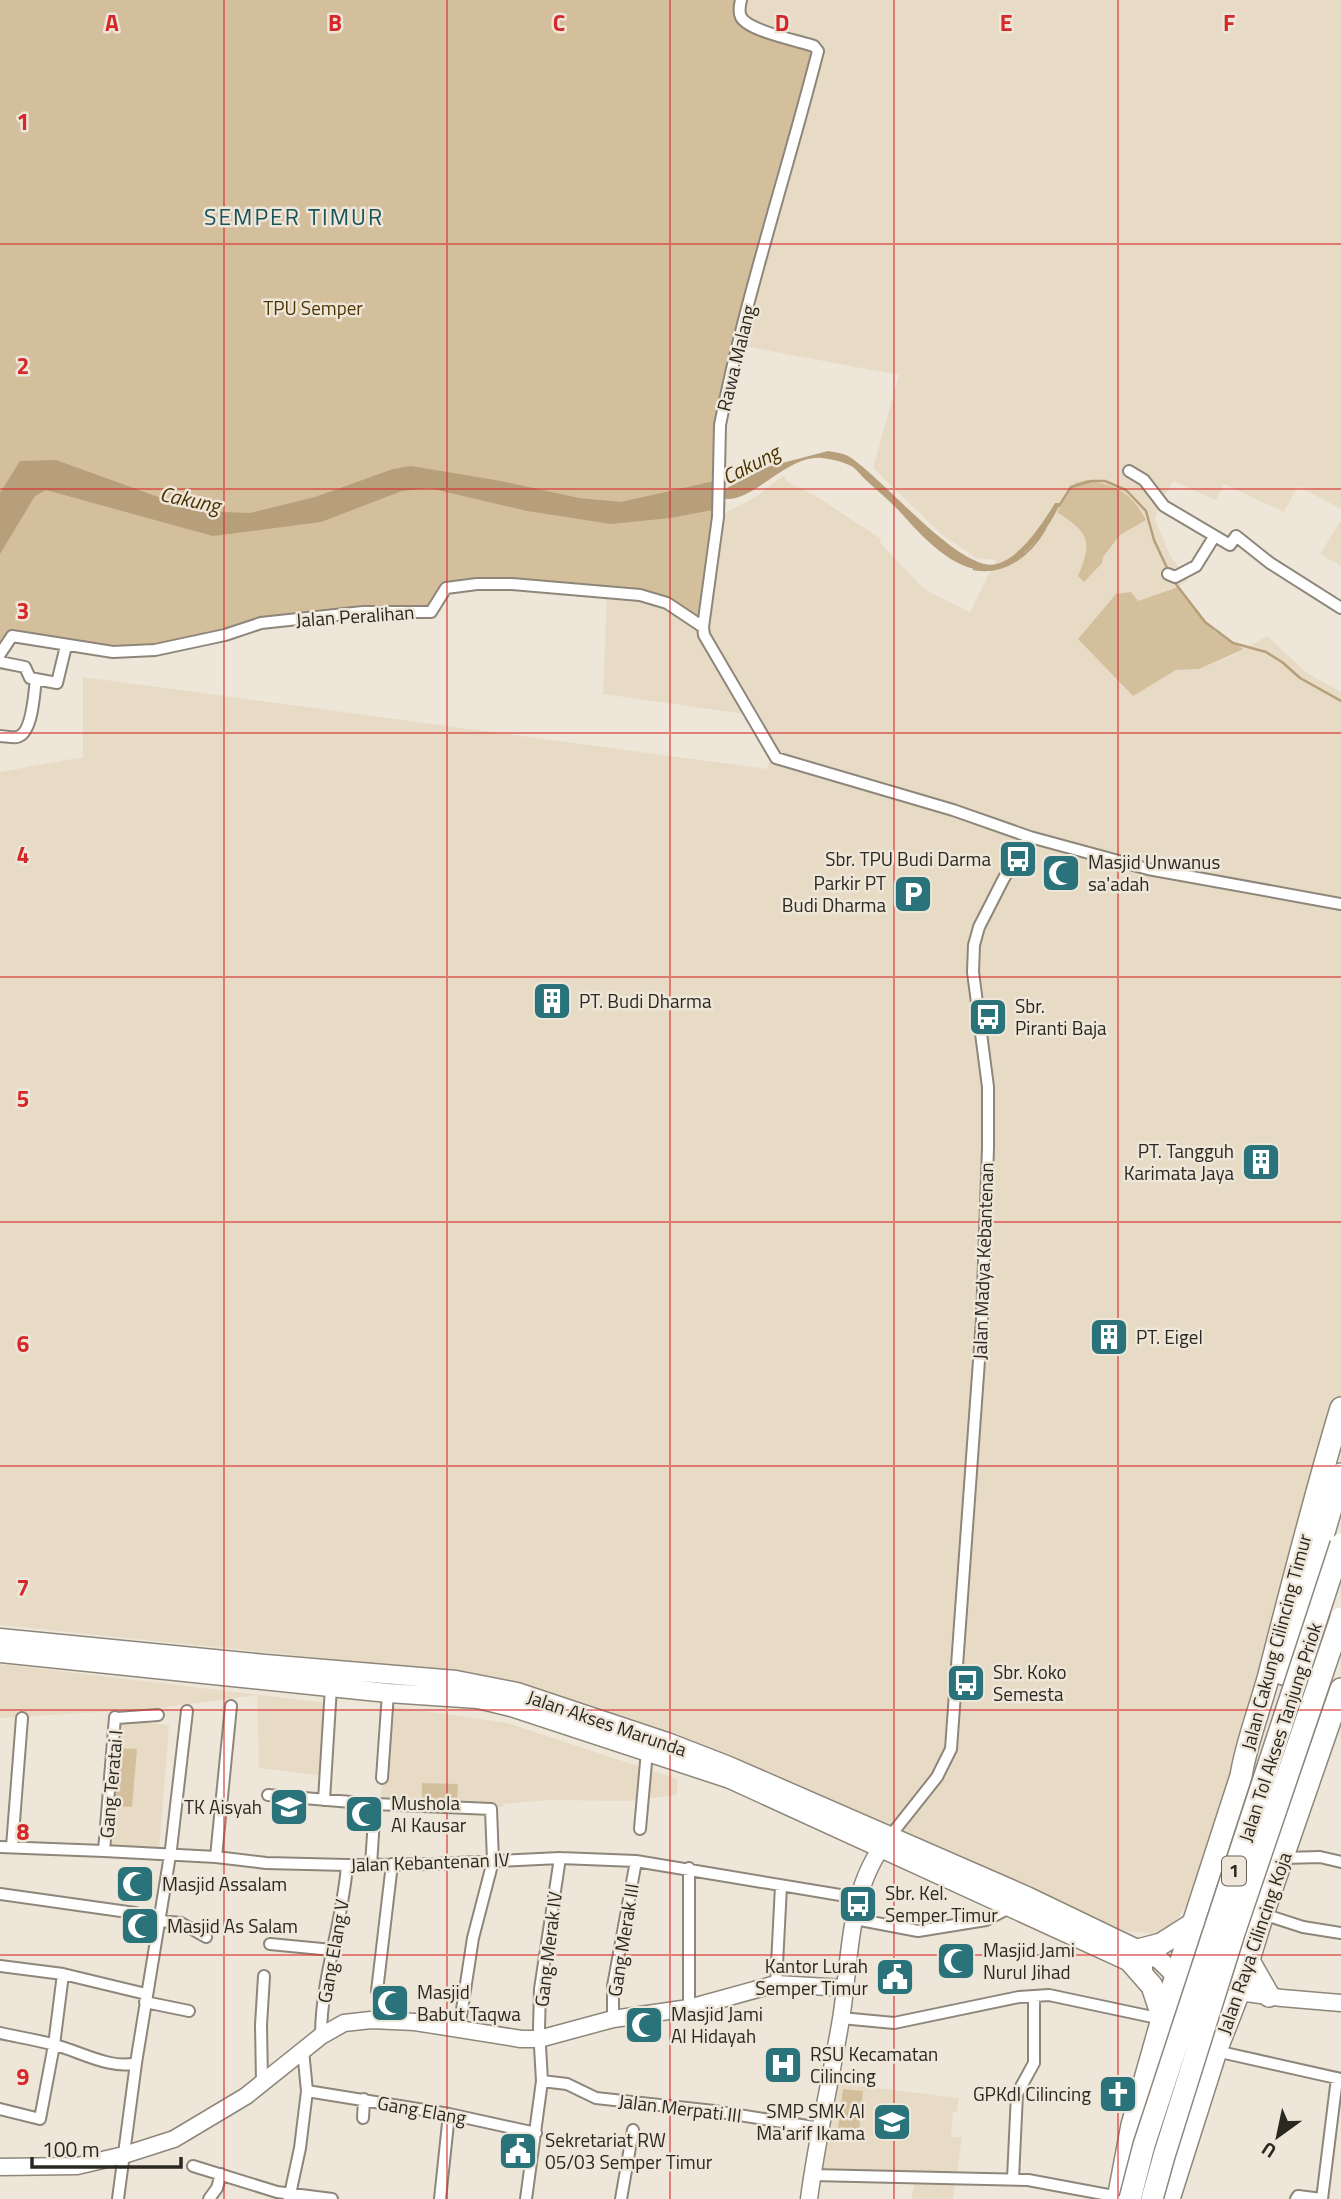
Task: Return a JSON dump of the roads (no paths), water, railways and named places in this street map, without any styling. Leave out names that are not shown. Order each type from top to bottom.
[{"type":"highway","name":"Jalan Cakung Cilincing Timur","points":[[1122,2198],[1132,2125],[1173,1971],[1196,1919],[1241,1776],[1318,1482],[1341,1408]]},
{"type":"highway","points":[[1241,1776],[1256,1753],[1279,1687],[1341,1474]]},
{"type":"highway","name":"Jalan Tol Akses Tanjung Priok","points":[[1122,2198],[1144,2145],[1341,1544]]},
{"type":"highway","name":"Jalan Tol Akses Tanjung Priok","points":[[1153,2199],[1164,2155],[1230,1946],[1341,1618]]},
{"type":"highway","name":"Jalan Raya Cilincing Koja","points":[[1170,2199],[1239,1978],[1256,1937],[1341,1689]]},
{"type":"highway","points":[[1162,2017],[1152,1986],[1134,1956],[1161,1944],[1196,1919],[1207,1928],[1242,1941],[1256,1937]]},
{"type":"highway","points":[[1239,1978],[1269,1996]]},
{"type":"main road","name":"Jalan Akses Marunda","points":[[0,1638],[456,1680],[517,1692],[667,1742],[885,1842],[1009,1908],[1134,1956],[1160,1960],[1173,1971],[1239,1978]]},
{"type":"main road","name":"Jalan Akses Marunda","points":[[0,1653],[331,1688],[478,1699],[511,1707],[730,1779],[1027,1896],[1134,1956]]},
{"type":"street","name":"Rawa Malang","points":[[703,627],[718,512],[720,425],[734,358],[818,51],[814,46],[746,22],[741,18],[741,0]]},
{"type":"street","points":[[1129,471],[1144,480],[1164,506],[1230,545],[1236,536],[1270,563],[1341,608]]},
{"type":"street","points":[[1168,574],[1175,577],[1196,566],[1214,537]]},
{"type":"street","name":"Jalan Peralihan","points":[[0,654],[12,636],[113,652],[155,650],[225,635],[261,623],[363,612],[431,612],[446,588],[477,584],[512,584],[640,595],[667,603],[695,619],[703,627]]},
{"type":"street","points":[[703,627],[706,639],[776,758],[953,810],[1030,837],[1147,869],[1341,904]]},
{"type":"street","points":[[0,662],[25,667],[30,678],[58,682],[66,646]]},
{"type":"street","points":[[0,736],[17,737],[25,732],[33,710],[36,679]]},
{"type":"street","name":"Jalan Madya Kebantenan","points":[[809,2199],[841,2018],[858,1898],[868,1869],[885,1842],[937,1777],[951,1749],[982,1319],[988,1148],[988,1087],[972,972],[974,945],[979,927],[1004,878],[1030,837]]},
{"type":"street","points":[[324,1800],[331,1688]]},
{"type":"street","points":[[382,1778],[388,1693]]},
{"type":"street","points":[[216,1857],[232,1706]]},
{"type":"street","points":[[118,2199],[136,2063],[170,1854],[187,1711]]},
{"type":"street","name":"Gang Teratai I","points":[[104,1851],[116,1718],[158,1715]]},
{"type":"street","points":[[12,1847],[22,1718]]},
{"type":"street","points":[[640,1829],[647,1751]]},
{"type":"street","points":[[268,1796],[375,1804],[490,1808],[492,1861],[473,1938],[458,2029]]},
{"type":"street","points":[[371,1865],[375,1804]]},
{"type":"street","name":"Jalan Kebantenan IV","points":[[0,1847],[170,1854],[266,1863],[347,1865],[560,1858],[636,1861],[858,1898]]},
{"type":"street","points":[[1283,1857],[1320,1857],[1341,1862]]},
{"type":"street","name":"Gang Merak IV","points":[[530,2199],[542,2081],[540,1989],[560,1858]]},
{"type":"street","name":"Gang Merak III","points":[[613,2019],[613,1986],[636,1861]]},
{"type":"street","points":[[377,1991],[392,1864]]},
{"type":"street","name":"Gang Elang V","points":[[321,2036],[321,2021],[347,1865]]},
{"type":"street","points":[[689,1868],[689,2008]]},
{"type":"street","points":[[776,1984],[780,1886]]},
{"type":"street","points":[[0,1894],[112,1909],[160,1921],[181,1923],[206,1937]]},
{"type":"street","points":[[855,1919],[918,1931],[986,1920],[1009,1908]]},
{"type":"street","points":[[1263,1914],[1303,1927],[1341,1933]]},
{"type":"street","points":[[270,1944],[332,1950]]},
{"type":"street","points":[[0,1966],[63,1975],[189,2011]]},
{"type":"street","points":[[0,2109],[40,2119],[54,2045],[63,1975]]},
{"type":"street","points":[[262,2082],[264,1976]]},
{"type":"street","points":[[1239,1978],[1269,1996],[1341,2003]]},
{"type":"street","points":[[0,2167],[77,2166],[174,2139],[246,2096],[321,2036],[344,2023],[370,2020],[415,2022],[521,2039],[539,2039],[613,2019],[689,2008],[776,1984],[845,1988]]},
{"type":"street","points":[[841,2018],[894,2023],[1049,1995],[1162,2017]]},
{"type":"street","points":[[1013,2179],[1017,2094],[1034,2063],[1034,1996]]},
{"type":"street","points":[[0,2033],[54,2045],[125,2066],[136,2063]]},
{"type":"street","points":[[290,2196],[300,2148],[307,2091],[303,2050]]},
{"type":"street","points":[[1216,2051],[1339,2078],[1322,2199],[1298,2196],[1296,2199]]},
{"type":"street","name":"Jalan Merpati III","points":[[542,2081],[567,2084],[596,2098],[714,2111],[820,2128]]},
{"type":"street","name":"Gang Elang","points":[[307,2091],[364,2099],[536,2133]]},
{"type":"street","points":[[363,2118],[364,2099]]},
{"type":"street","points":[[440,2199],[449,2115]]},
{"type":"street","points":[[621,2199],[633,2130]]},
{"type":"street","points":[[1328,2147],[1341,2148]]},
{"type":"street","points":[[193,2166],[290,2196],[332,2199]]},
{"type":"street","points":[[209,2199],[217,2188],[221,2174]]},
{"type":"street","points":[[812,2175],[1013,2179],[1122,2198]]},
{"type":"street","points":[[1056,2199],[1058,2185]]},
{"type":"waterway","name":"Cakung","points":[[1059,506],[1071,487],[1091,481],[1105,481],[1126,490],[1146,511],[1154,540],[1168,570]]},
{"type":"waterway","name":"Cakung","points":[[974,569],[996,569],[1015,561],[1032,547],[1045,529]]},
{"type":"waterway","name":"Cakung","points":[[1172,579],[1205,622],[1233,643],[1266,652],[1300,678],[1341,701]]},
{"type":"place","name":"Sbr. TPU Budi Darma","points":[[1018,859]]},
{"type":"place","name":"Masjid Unwanus sa'adah","points":[[1061,873]]},
{"type":"place","name":"Parkir PT Budi Dharma","points":[[913,894]]},
{"type":"place","name":"PT. Budi Dharma","points":[[552,1001]]},
{"type":"place","name":"Sbr. Piranti Baja","points":[[988,1017]]},
{"type":"place","name":"PT. Tangguh Karimata Jaya","points":[[1261,1162]]},
{"type":"place","name":"PT. Eigel","points":[[1109,1337]]},
{"type":"place","name":"Sbr. Koko Semesta","points":[[966,1683]]},
{"type":"place","name":"TK Aisyah","points":[[289,1807]]},
{"type":"place","name":"Mushola Al Kausar","points":[[364,1814]]},
{"type":"place","name":"Masjid Assalam","points":[[135,1884]]},
{"type":"place","name":"Sbr. Kel. Semper Timur","points":[[858,1904]]},
{"type":"place","name":"Masjid As Salam","points":[[140,1926]]},
{"type":"place","name":"Masjid Jami Nurul Jihad","points":[[956,1961]]},
{"type":"place","name":"Kantor Lurah Semper Timur","points":[[895,1977]]},
{"type":"place","name":"Masjid Babut Taqwa","points":[[390,2003]]},
{"type":"place","name":"Masjid Jami Al Hidayah","points":[[644,2025]]},
{"type":"place","name":"RSU Kecamatan Cilincing","points":[[783,2065]]},
{"type":"place","name":"GPKdI Cilincing","points":[[1118,2094]]},
{"type":"place","name":"SMP SMK Al Ma'arif Ikama","points":[[892,2122]]},
{"type":"place","name":"Sekretariat RW 05/03 Semper Timur","points":[[518,2151]]},
{"type":"district","name":"SEMPER TIMUR","points":[[294,217]]},
{"type":"park label","name":"TPU Semper","points":[[313,308]]}]
